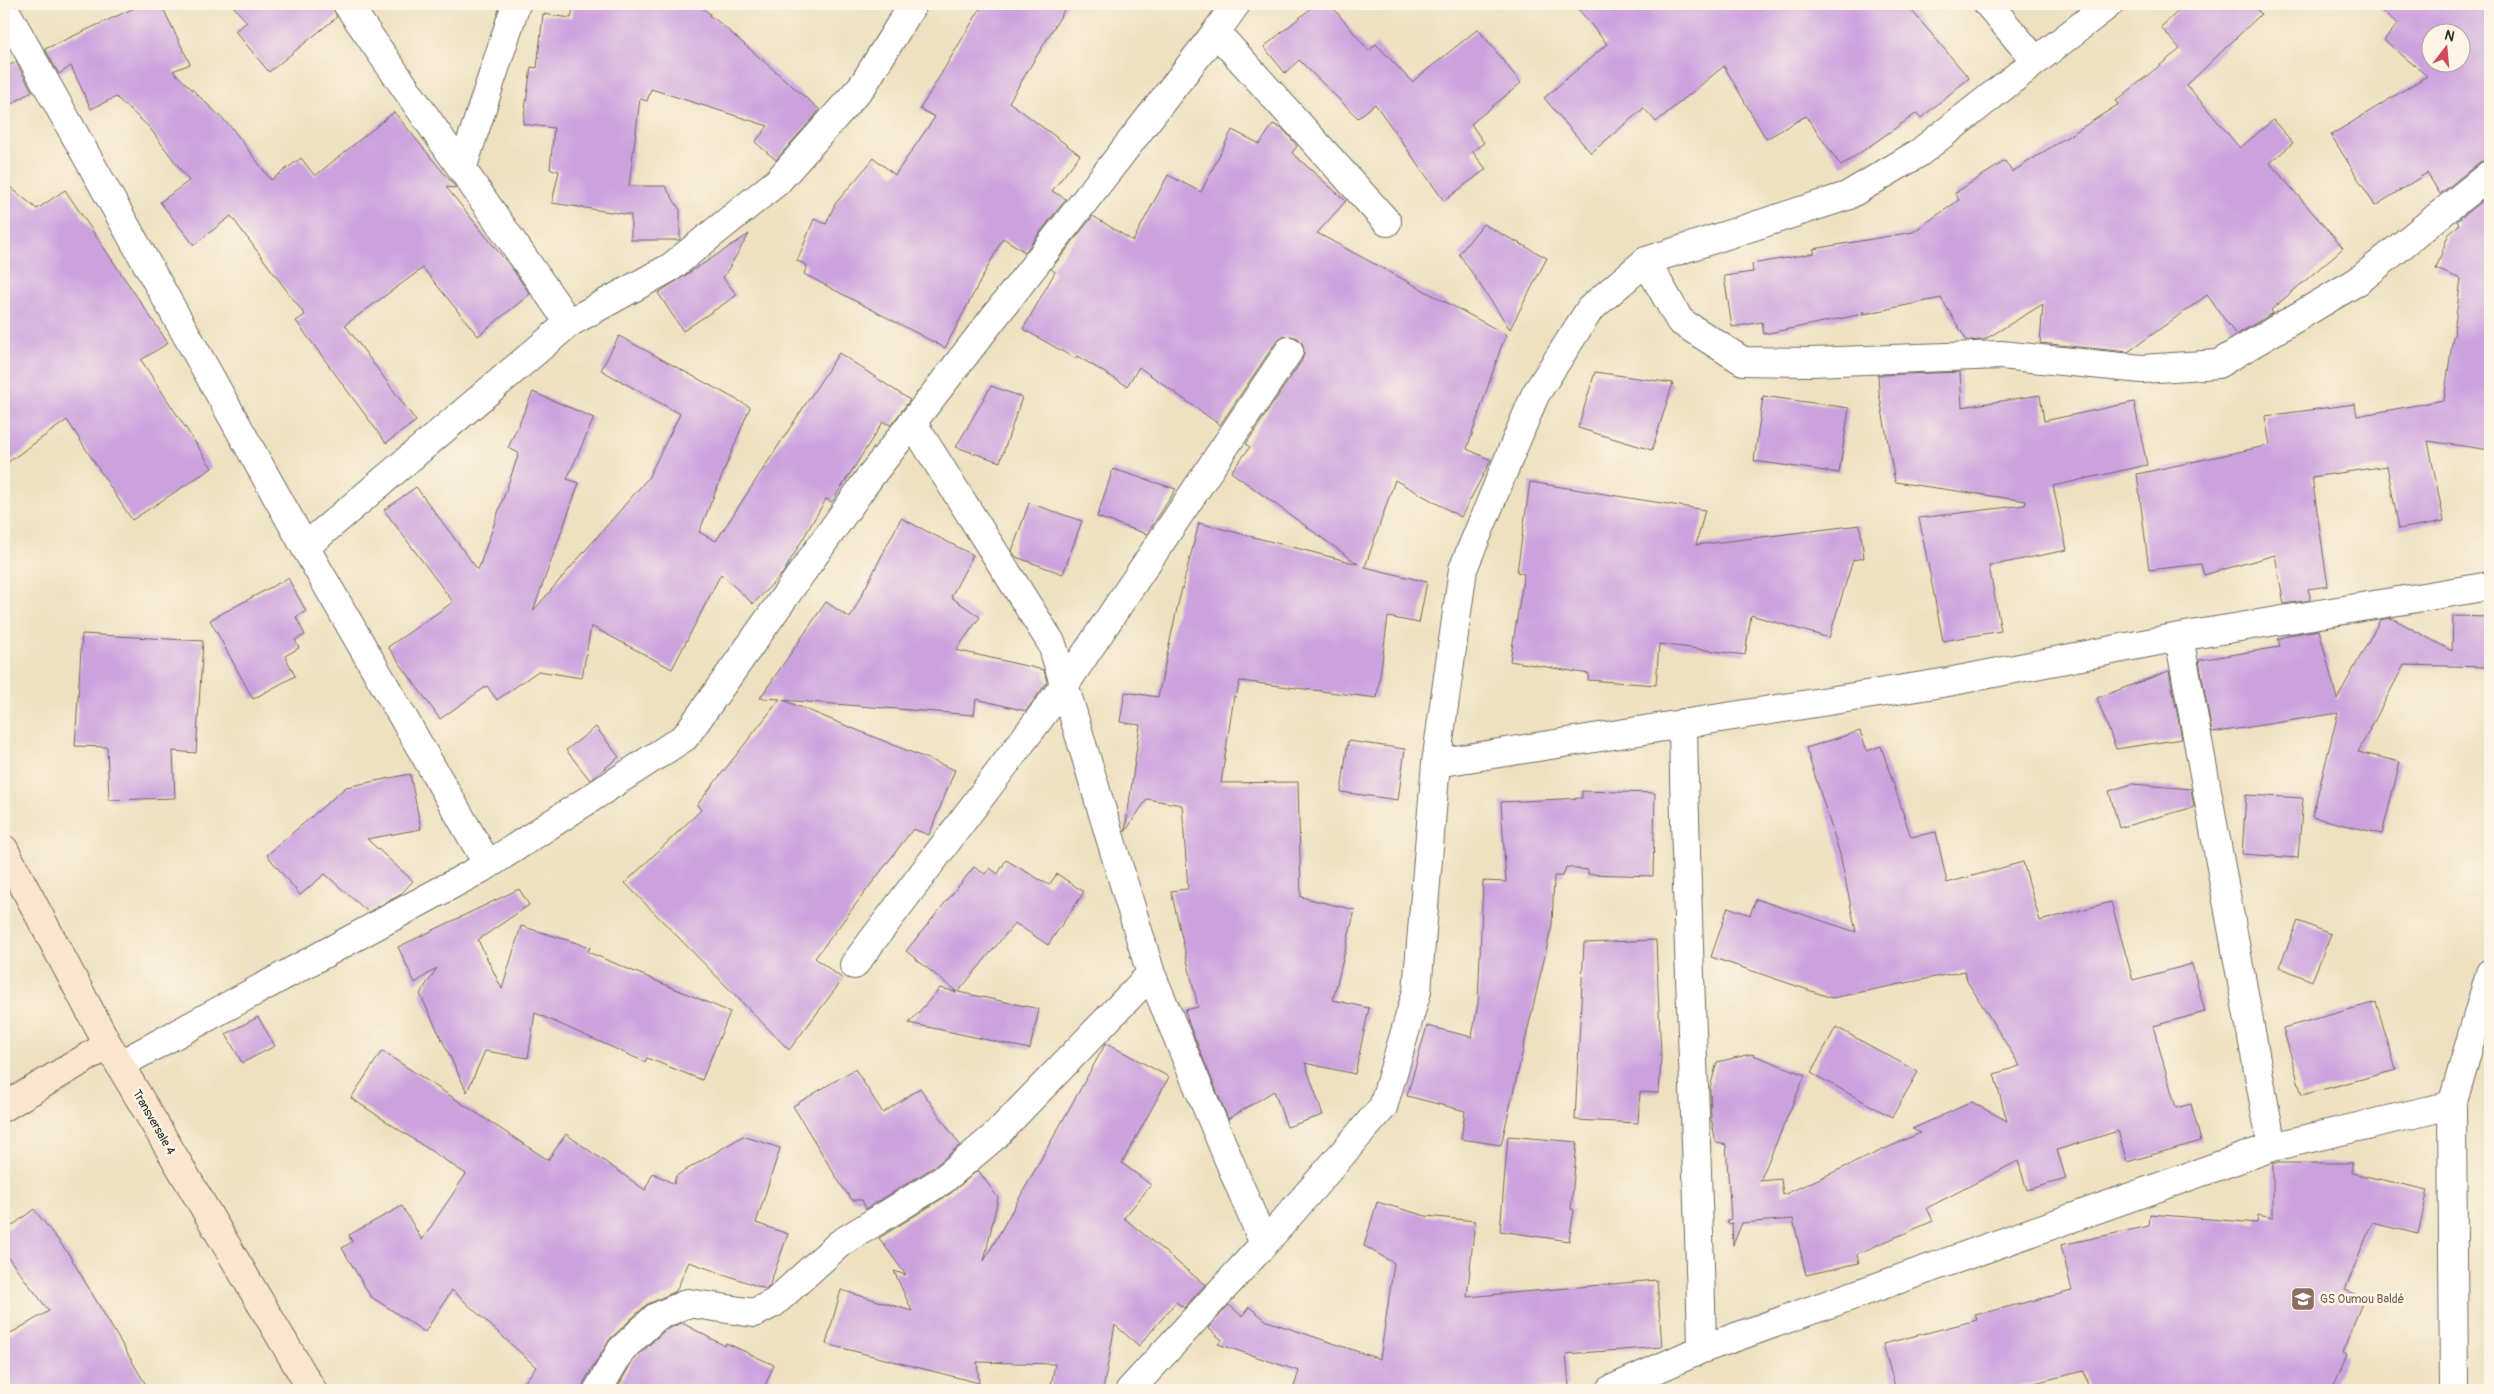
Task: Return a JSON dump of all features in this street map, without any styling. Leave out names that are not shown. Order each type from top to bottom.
[{"type":"main road","name":"Transversale 4","points":[[4,849],[114,1055],[312,1390]]},
{"type":"main road","points":[[4,1108],[114,1055]]},
{"type":"street","points":[[347,4],[569,324]]},
{"type":"street","points":[[462,169],[516,4]]},
{"type":"street","points":[[305,547],[569,324],[671,267],[777,182],[863,85],[913,4]]},
{"type":"street","points":[[114,1055],[488,865],[685,737],[869,478],[1236,4]]},
{"type":"street","points":[[1988,4],[2036,61]]},
{"type":"street","points":[[1130,1390],[1264,1244],[1383,1107],[1417,991],[1436,763],[1463,569],[1535,395],[1590,309],[1646,261],[1847,196],[1919,153],[2109,4]]},
{"type":"street","points":[[4,8],[305,547],[488,865]]},
{"type":"street","points":[[1216,32],[1387,222]]},
{"type":"street","points":[[1646,261],[1680,321],[1743,361],[1811,362],[2001,355],[2142,369],[2218,364],[2358,281],[2490,174]]},
{"type":"street","points":[[854,965],[1064,686],[1290,351]]},
{"type":"street","points":[[912,422],[1052,644],[1151,974],[1264,1244]]},
{"type":"street","points":[[1436,763],[1948,682],[2179,637],[2490,586]]},
{"type":"street","points":[[2179,637],[2272,1147]]},
{"type":"street","points":[[1683,723],[1685,884],[1698,1151],[1702,1349]]},
{"type":"street","points":[[2454,1390],[2452,1104],[2490,973]]},
{"type":"street","points":[[598,1390],[621,1350],[656,1317],[688,1303],[754,1313],[774,1303],[839,1244],[943,1180],[995,1136],[1151,974]]},
{"type":"street","points":[[1610,1390],[1702,1349],[2272,1147],[2452,1104]]},
{"type":"building","points":[[143,4],[161,4],[190,64],[173,71],[232,128],[271,180],[301,158],[315,176],[394,112],[456,188],[446,187],[511,267],[530,294],[478,336],[423,268],[345,325],[416,421],[386,443],[296,321],[305,315],[231,216],[194,245],[160,202],[189,181],[149,127],[116,97],[91,109],[71,66],[59,74],[45,49]]},
{"type":"building","points":[[231,4],[332,4],[337,17],[269,72],[235,31],[247,22]]},
{"type":"building","points":[[574,4],[697,4],[820,110],[776,160],[755,142],[768,126],[651,89],[647,101],[640,99],[629,186],[665,186],[680,210],[680,240],[631,240],[631,215],[552,203],[559,171],[550,169],[554,128],[523,124],[531,67],[537,68],[543,14],[571,18]]},
{"type":"building","points":[[983,4],[1068,4],[1009,102],[1080,155],[1052,191],[1066,199],[1025,252],[1003,238],[945,348],[804,274],[807,265],[797,261],[814,219],[826,224],[835,204],[874,158],[895,175],[935,117],[920,109]]},
{"type":"building","points":[[1316,4],[1330,4],[1369,51],[1376,44],[1412,82],[1478,29],[1521,83],[1471,124],[1484,143],[1472,151],[1486,169],[1444,201],[1375,104],[1358,118],[1299,60],[1285,73],[1264,47]]},
{"type":"building","points":[[1574,4],[1906,4],[1969,78],[1921,118],[1917,113],[1841,166],[1806,116],[1766,139],[1724,66],[1656,122],[1644,108],[1591,153],[1544,98],[1607,44]]},
{"type":"building","points":[[2186,4],[2252,4],[2261,14],[2187,85],[2240,148],[2273,120],[2293,143],[2270,163],[2343,248],[2271,310],[2273,313],[2236,335],[2207,295],[2128,352],[2040,343],[2043,304],[1984,340],[1967,341],[1941,298],[1864,314],[1863,311],[1863,314],[1764,334],[1762,322],[1732,327],[1724,276],[1753,272],[1752,264],[1815,253],[1813,249],[1913,232],[1959,200],[1955,193],[2005,161],[2012,172],[2119,104],[2116,101],[2180,49],[2161,27]]},
{"type":"building","points":[[2374,4],[2490,4],[2490,159],[2480,162],[2440,194],[2427,173],[2375,206],[2331,135],[2427,76],[2422,72],[2472,72],[2472,22],[2422,22],[2422,72],[2384,40],[2398,24]]},
{"type":"building","points":[[16,62],[32,91],[4,109],[4,68]]},
{"type":"building","points":[[1273,124],[1284,130],[1297,146],[1292,153],[1346,201],[1317,233],[1507,335],[1501,347],[1467,449],[1491,460],[1461,517],[1395,480],[1365,567],[1427,582],[1419,623],[1388,617],[1377,698],[1240,681],[1236,697],[1234,696],[1221,783],[1298,782],[1301,897],[1355,910],[1333,1000],[1369,1008],[1355,1074],[1305,1063],[1323,1115],[1287,1127],[1274,1091],[1228,1119],[1185,1010],[1198,1007],[1171,891],[1188,889],[1182,805],[1147,799],[1125,832],[1140,725],[1120,722],[1125,692],[1158,697],[1177,608],[1199,523],[1358,564],[1231,472],[1250,447],[1246,444],[1302,360],[1304,353],[1303,345],[1298,338],[1291,336],[1283,337],[1276,342],[1220,425],[1139,367],[1127,386],[1077,356],[1076,359],[1023,329],[1055,272],[1051,269],[1093,216],[1133,241],[1168,175],[1201,192],[1232,130],[1260,144]]},
{"type":"building","points":[[4,182],[37,209],[65,190],[168,343],[141,360],[212,468],[132,520],[67,420],[4,465]]},
{"type":"building","points":[[2490,194],[2490,450],[2428,441],[2444,521],[2399,529],[2387,466],[2312,477],[2328,586],[2308,589],[2311,600],[2284,604],[2275,555],[2204,575],[2201,564],[2149,570],[2137,474],[2270,445],[2265,416],[2355,404],[2357,416],[2444,400],[2453,336],[2455,334],[2461,279],[2436,269],[2448,235],[2459,225],[2457,221]]},
{"type":"building","points":[[1483,224],[1547,258],[1510,329],[1459,254]]},
{"type":"building","points":[[749,234],[723,278],[737,295],[683,331],[658,293]]},
{"type":"building","points":[[619,336],[750,407],[699,532],[716,541],[839,353],[910,400],[891,425],[883,422],[832,502],[826,499],[783,573],[753,604],[721,574],[672,669],[591,626],[582,678],[538,671],[497,700],[487,686],[440,719],[388,647],[453,602],[384,510],[416,487],[478,570],[519,453],[508,448],[533,392],[594,418],[567,479],[579,483],[533,611],[648,478],[680,414],[601,370]]},
{"type":"building","points":[[1595,372],[1673,383],[1652,450],[1578,428]]},
{"type":"building","points":[[1960,372],[1962,407],[2040,395],[2044,421],[2134,402],[2147,465],[2053,486],[2067,550],[1989,566],[2001,631],[1943,641],[1919,518],[2025,505],[2026,501],[1895,482],[1879,393],[1878,375]]},
{"type":"building","points":[[991,386],[1022,397],[1000,462],[956,447]]},
{"type":"building","points":[[1763,396],[1849,408],[1839,473],[1754,461]]},
{"type":"building","points":[[1113,469],[1176,489],[1147,534],[1097,517]]},
{"type":"building","points":[[1530,482],[1705,510],[1696,545],[1860,525],[1864,558],[1853,560],[1829,638],[1751,615],[1745,655],[1659,644],[1656,685],[1588,680],[1589,674],[1510,661],[1524,574],[1517,572]]},
{"type":"building","points":[[1029,503],[1082,521],[1063,574],[1016,557],[1012,551]]},
{"type":"building","points":[[901,518],[973,555],[951,597],[980,617],[956,650],[1044,670],[1047,682],[1026,711],[976,699],[974,715],[783,700],[955,770],[929,835],[913,829],[815,958],[843,979],[789,1050],[625,883],[701,810],[697,805],[780,699],[760,698],[826,602],[850,618]]},
{"type":"building","points":[[288,578],[306,611],[296,617],[305,635],[295,640],[299,648],[285,656],[295,676],[253,699],[210,620]]},
{"type":"building","points":[[2453,616],[2490,617],[2490,667],[2404,665],[2358,752],[2400,762],[2382,834],[2312,817],[2338,713],[2212,733],[2199,660],[2280,647],[2278,639],[2319,630],[2337,699],[2380,620],[2392,618],[2452,651]]},
{"type":"building","points":[[82,634],[203,641],[196,753],[173,751],[175,798],[109,800],[107,747],[75,746]]},
{"type":"building","points":[[2169,671],[2182,739],[2116,749],[2097,698]]},
{"type":"building","points":[[596,727],[619,757],[590,780],[566,750]]},
{"type":"building","points":[[1860,731],[1867,751],[1881,746],[1911,837],[1936,832],[1947,883],[2023,862],[2040,921],[2111,902],[2133,980],[2192,964],[2205,1012],[2153,1026],[2176,1108],[2191,1104],[2201,1141],[2127,1162],[2118,1131],[2057,1150],[2066,1179],[2027,1190],[2018,1161],[1927,1208],[1933,1221],[1857,1254],[1859,1263],[1806,1275],[1793,1219],[1742,1223],[1733,1245],[1732,1223],[1728,1224],[1727,1220],[1731,1219],[1726,1145],[1716,1143],[1711,1117],[1710,1088],[1717,1062],[1751,1054],[1805,1075],[1760,1181],[1781,1179],[1783,1195],[1920,1133],[1912,1129],[1972,1102],[2007,1121],[1994,1074],[2020,1066],[1967,981],[1965,971],[1832,998],[1711,957],[1728,907],[1750,915],[1756,899],[1856,932],[1840,854],[1806,748]]},
{"type":"building","points":[[1348,741],[1405,749],[1398,800],[1341,792]]},
{"type":"building","points":[[410,774],[421,829],[367,839],[413,881],[400,895],[368,912],[325,874],[300,895],[267,855],[346,787]]},
{"type":"building","points":[[2132,784],[2191,789],[2194,807],[2119,828],[2109,791]]},
{"type":"building","points":[[1582,791],[1655,793],[1653,876],[1588,874],[1588,870],[1566,867],[1563,876],[1554,876],[1552,925],[1501,1145],[1461,1139],[1465,1111],[1407,1096],[1427,1026],[1472,1037],[1478,1003],[1483,881],[1506,882],[1501,802],[1582,798]]},
{"type":"building","points":[[2246,795],[2303,798],[2298,858],[2242,854]]},
{"type":"building","points":[[1006,860],[1049,885],[1057,874],[1084,892],[1048,945],[1015,923],[958,992],[1039,1009],[1030,1049],[909,1023],[940,988],[957,992],[906,951],[974,867],[985,874],[990,868],[998,874]]},
{"type":"building","points":[[519,889],[529,905],[478,940],[502,989],[521,926],[590,947],[588,952],[730,1012],[702,1080],[647,1058],[645,1062],[535,1013],[528,1058],[485,1051],[467,1092],[420,994],[437,968],[415,983],[398,947]]},
{"type":"building","points":[[2298,921],[2331,934],[2312,981],[2279,967]]},
{"type":"building","points":[[1656,940],[1661,1056],[1659,1093],[1640,1092],[1638,1123],[1575,1120],[1584,943]]},
{"type":"building","points":[[2376,1002],[2396,1070],[2302,1095],[2283,1028]]},
{"type":"building","points":[[258,1017],[275,1046],[242,1063],[226,1034]]},
{"type":"building","points":[[1836,1027],[1918,1072],[1892,1117],[1811,1073]]},
{"type":"building","points":[[1106,1043],[1169,1077],[1122,1163],[1151,1185],[1124,1218],[1205,1285],[1184,1308],[1176,1302],[1139,1346],[1115,1325],[1103,1390],[1050,1390],[1055,1364],[977,1362],[979,1383],[826,1344],[841,1290],[912,1311],[894,1271],[906,1275],[879,1238],[951,1193],[978,1170],[998,1198],[984,1261]]},
{"type":"building","points":[[382,1051],[548,1160],[566,1134],[645,1190],[653,1173],[674,1184],[676,1176],[743,1136],[780,1148],[756,1223],[788,1234],[769,1287],[766,1289],[689,1262],[676,1291],[646,1305],[610,1339],[584,1382],[582,1390],[519,1390],[536,1367],[452,1290],[425,1332],[370,1296],[342,1248],[352,1242],[349,1235],[402,1206],[422,1240],[466,1174],[351,1098]]},
{"type":"building","points":[[855,1069],[883,1113],[920,1088],[960,1145],[934,1167],[866,1209],[862,1200],[852,1200],[841,1185],[793,1106]]},
{"type":"building","points":[[1508,1136],[1577,1142],[1571,1209],[1574,1210],[1569,1241],[1500,1231]]},
{"type":"building","points":[[2273,1163],[2352,1163],[2352,1173],[2428,1190],[2418,1234],[2372,1223],[2345,1290],[2364,1298],[2342,1353],[2347,1355],[2332,1390],[2089,1390],[2084,1371],[2005,1390],[1896,1390],[1883,1344],[1977,1320],[1975,1315],[2072,1291],[2061,1245],[2149,1226],[2150,1214],[2257,1223],[2258,1215],[2273,1218]]},
{"type":"building","points":[[1377,1202],[1426,1216],[1475,1221],[1467,1297],[1657,1280],[1662,1347],[1566,1354],[1569,1386],[1523,1390],[1293,1390],[1299,1371],[1218,1344],[1222,1340],[1208,1328],[1229,1305],[1242,1316],[1249,1307],[1267,1321],[1380,1359],[1394,1263],[1364,1246]]},
{"type":"building","points":[[34,1209],[68,1253],[149,1390],[4,1390],[4,1337],[49,1311],[4,1252],[4,1232]]},
{"type":"building","points":[[682,1323],[725,1346],[726,1343],[774,1365],[763,1390],[616,1390],[633,1360],[665,1330]]},
{"type":"place","name":"GS Oumou Baldé","points":[[2303,1299]]}]
